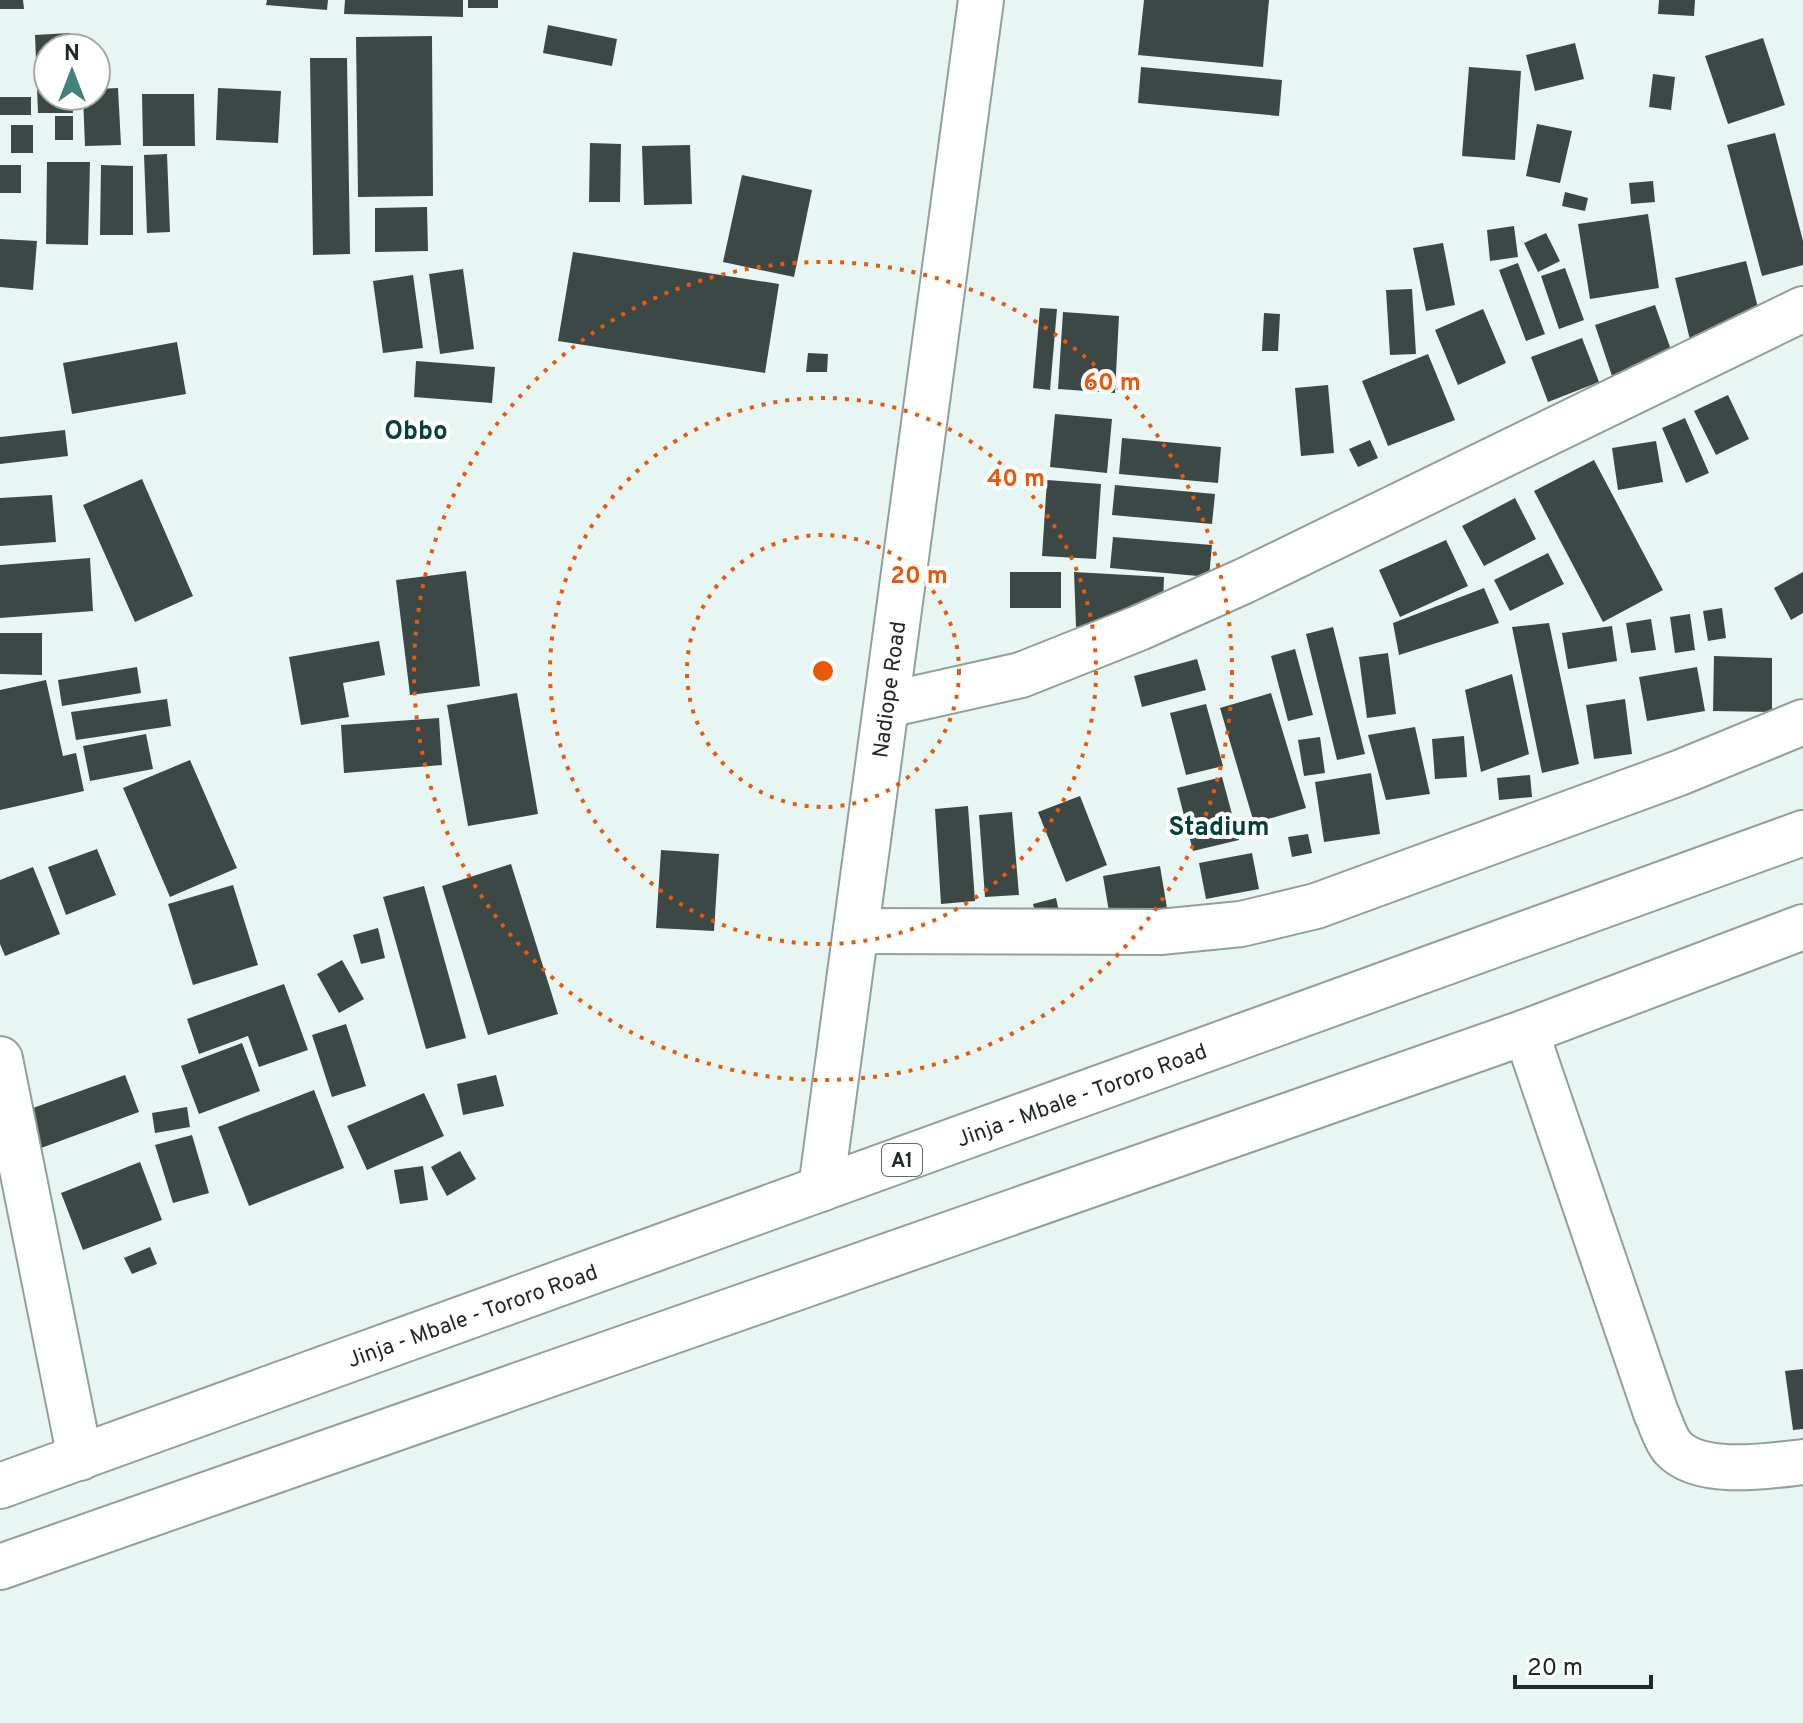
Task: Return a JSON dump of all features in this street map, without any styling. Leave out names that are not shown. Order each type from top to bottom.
[{"type":"main road","name":"Nadiope Road","points":[[821,1189],[981,0]]},
{"type":"main road","points":[[887,705],[1021,675],[1139,628],[1244,581],[1468,469],[1803,309]]},
{"type":"main road","points":[[856,931],[1160,932],[1241,924],[1316,906],[1679,773],[1803,722]]},
{"type":"main road","name":"Jinja - Mbale - Tororo Road","points":[[0,1486],[1803,833]]},
{"type":"main road","points":[[0,1567],[1526,1032],[1803,927]]},
{"type":"main road","points":[[1526,1032],[1656,1413],[1673,1448],[1709,1466],[1751,1469],[1803,1462]]},
{"type":"main road","points":[[0,1059],[80,1458]]},
{"type":"building","points":[[0,0],[23,0],[24,9],[0,9]]},
{"type":"building","points":[[267,0],[328,0],[327,10],[266,5]]},
{"type":"building","points":[[345,0],[463,0],[463,17],[344,14]]},
{"type":"building","points":[[468,0],[498,0],[498,8],[468,8]]},
{"type":"building","points":[[1144,0],[1269,0],[1263,67],[1138,55]]},
{"type":"building","points":[[1659,0],[1695,0],[1694,16],[1658,14]]},
{"type":"building","points":[[548,25],[617,39],[612,66],[543,53]]},
{"type":"building","points":[[432,36],[433,196],[358,197],[356,37]]},
{"type":"building","points":[[1763,38],[1785,105],[1728,124],[1705,56]]},
{"type":"building","points":[[1575,43],[1584,79],[1535,91],[1526,55]]},
{"type":"building","points":[[310,58],[347,58],[350,254],[313,255]]},
{"type":"building","points":[[1141,67],[1282,80],[1279,116],[1138,103]]},
{"type":"building","points":[[1469,67],[1521,71],[1515,160],[1462,156]]},
{"type":"building","points":[[1653,74],[1675,77],[1671,110],[1649,107]]},
{"type":"building","points":[[112,88],[118,88],[121,145],[85,146],[84,112],[112,112]]},
{"type":"building","points":[[218,88],[281,91],[278,143],[216,140]]},
{"type":"building","points":[[142,94],[194,94],[195,146],[143,146]]},
{"type":"building","points":[[0,97],[31,97],[31,115],[0,115]]},
{"type":"building","points":[[55,116],[73,116],[73,140],[55,140]]},
{"type":"building","points":[[1537,124],[1572,131],[1560,183],[1526,176]]},
{"type":"building","points":[[11,125],[33,125],[33,153],[11,153]]},
{"type":"building","points":[[1775,133],[1803,241],[1803,265],[1762,276],[1727,145]]},
{"type":"building","points":[[590,143],[621,144],[620,202],[589,202]]},
{"type":"building","points":[[690,145],[692,204],[644,205],[642,146]]},
{"type":"building","points":[[167,154],[170,232],[147,233],[144,155]]},
{"type":"building","points":[[47,162],[90,162],[88,245],[46,244]]},
{"type":"building","points":[[0,165],[21,165],[21,193],[0,193]]},
{"type":"building","points":[[101,165],[133,166],[133,235],[100,235]]},
{"type":"building","points":[[742,175],[812,190],[794,277],[723,262]]},
{"type":"building","points":[[1653,181],[1655,202],[1631,204],[1629,183]]},
{"type":"building","points":[[1565,192],[1588,198],[1585,211],[1562,206]]},
{"type":"building","points":[[427,207],[428,251],[375,252],[375,208]]},
{"type":"building","points":[[1648,214],[1659,288],[1590,299],[1578,224]]},
{"type":"building","points":[[1514,226],[1518,257],[1490,261],[1487,230]]},
{"type":"building","points":[[1546,233],[1560,261],[1538,272],[1524,243]]},
{"type":"building","points":[[0,239],[37,241],[33,290],[0,287]]},
{"type":"building","points":[[1443,243],[1455,305],[1426,311],[1413,248]]},
{"type":"building","points":[[573,252],[779,284],[765,373],[558,341]]},
{"type":"building","points":[[1746,261],[1763,327],[1691,344],[1675,278]]},
{"type":"building","points":[[1518,263],[1545,334],[1526,341],[1499,270]]},
{"type":"building","points":[[1565,268],[1584,320],[1559,329],[1541,276]]},
{"type":"building","points":[[463,269],[474,349],[440,354],[429,274]]},
{"type":"building","points":[[413,275],[423,348],[383,353],[373,281]]},
{"type":"building","points":[[1412,289],[1416,354],[1390,355],[1386,290]]},
{"type":"building","points":[[1655,305],[1675,361],[1614,382],[1595,325]]},
{"type":"building","points":[[1040,308],[1057,309],[1050,390],[1033,388]]},
{"type":"building","points":[[1483,309],[1506,363],[1458,385],[1435,330]]},
{"type":"building","points":[[1063,312],[1119,316],[1115,393],[1058,389]]},
{"type":"building","points":[[1264,313],[1280,314],[1278,351],[1262,351]]},
{"type":"building","points":[[1582,338],[1599,382],[1548,402],[1531,357]]},
{"type":"building","points":[[177,342],[186,394],[72,414],[63,363]]},
{"type":"building","points":[[808,353],[828,354],[827,372],[806,372]]},
{"type":"building","points":[[1428,354],[1455,420],[1388,446],[1362,381]]},
{"type":"building","points":[[416,361],[495,367],[492,403],[414,397]]},
{"type":"building","points":[[1328,385],[1334,453],[1301,456],[1295,388]]},
{"type":"building","points":[[1728,395],[1749,439],[1716,455],[1694,411]]},
{"type":"building","points":[[1055,414],[1112,419],[1107,473],[1050,467]]},
{"type":"building","points":[[1685,418],[1709,473],[1686,483],[1662,428]]},
{"type":"building","points":[[65,430],[68,456],[0,464],[0,437]]},
{"type":"building","points":[[1122,438],[1221,447],[1218,483],[1119,474]]},
{"type":"building","points":[[1370,440],[1378,458],[1358,467],[1349,449]]},
{"type":"building","points":[[1656,441],[1663,482],[1618,490],[1612,448]]},
{"type":"building","points":[[1594,460],[1663,590],[1603,622],[1534,491]]},
{"type":"building","points":[[142,479],[193,596],[135,622],[83,505]]},
{"type":"building","points":[[1047,480],[1101,484],[1096,559],[1042,556]]},
{"type":"building","points":[[1115,485],[1215,494],[1212,524],[1112,515]]},
{"type":"building","points":[[52,495],[56,542],[0,546],[0,498]]},
{"type":"building","points":[[1515,498],[1536,539],[1484,566],[1462,526]]},
{"type":"building","points":[[1113,537],[1212,545],[1209,577],[1110,568]]},
{"type":"building","points":[[1446,540],[1468,586],[1400,617],[1379,570]]},
{"type":"building","points":[[1548,553],[1564,584],[1510,611],[1494,580]]},
{"type":"building","points":[[90,558],[93,611],[0,618],[0,565]]},
{"type":"building","points":[[466,571],[480,686],[410,695],[396,580]]},
{"type":"building","points":[[1010,572],[1061,572],[1061,608],[1010,608]]},
{"type":"building","points":[[1074,572],[1164,577],[1163,606],[1076,627]]},
{"type":"building","points":[[1803,572],[1803,613],[1791,620],[1774,588]]},
{"type":"building","points":[[1484,588],[1499,623],[1399,655],[1393,623]]},
{"type":"building","points":[[1722,608],[1726,638],[1708,641],[1703,611]]},
{"type":"building","points":[[1690,614],[1695,650],[1675,653],[1670,617]]},
{"type":"building","points":[[1651,619],[1656,650],[1631,653],[1626,623]]},
{"type":"building","points":[[1549,623],[1579,764],[1542,773],[1512,627]]},
{"type":"building","points":[[1612,626],[1617,661],[1568,669],[1562,633]]},
{"type":"building","points":[[1333,627],[1365,754],[1337,760],[1306,634]]},
{"type":"building","points":[[0,633],[42,633],[42,675],[0,674]]},
{"type":"building","points":[[379,641],[385,675],[343,683],[349,717],[301,725],[289,657]]},
{"type":"building","points":[[1295,649],[1313,715],[1288,721],[1271,656]]},
{"type":"building","points":[[1388,653],[1396,714],[1367,718],[1359,657]]},
{"type":"building","points":[[1714,656],[1772,658],[1772,712],[1713,711]]},
{"type":"building","points":[[1197,659],[1206,690],[1142,707],[1134,676]]},
{"type":"building","points":[[137,667],[141,693],[62,706],[58,680]]},
{"type":"building","points":[[1697,667],[1705,711],[1647,721],[1639,677]]},
{"type":"building","points":[[1512,674],[1529,754],[1481,772],[1465,690]]},
{"type":"building","points":[[46,680],[63,756],[76,753],[84,791],[0,810],[0,690]]},
{"type":"building","points":[[517,693],[538,814],[468,826],[447,705]]},
{"type":"building","points":[[1271,693],[1306,808],[1254,823],[1220,708]]},
{"type":"building","points":[[167,699],[171,726],[76,740],[71,712]]},
{"type":"building","points":[[1625,699],[1632,754],[1594,759],[1586,705]]},
{"type":"building","points":[[1206,704],[1223,766],[1186,775],[1170,713]]},
{"type":"building","points":[[439,718],[442,765],[344,773],[341,725]]},
{"type":"building","points":[[1415,727],[1430,794],[1386,800],[1368,735]]},
{"type":"building","points":[[146,734],[153,769],[90,781],[83,746]]},
{"type":"building","points":[[1464,736],[1467,777],[1435,779],[1432,739]]},
{"type":"building","points":[[1320,737],[1325,773],[1304,776],[1298,740]]},
{"type":"building","points":[[190,760],[237,868],[170,897],[123,788]]},
{"type":"building","points":[[1371,773],[1380,834],[1324,842],[1315,782]]},
{"type":"building","points":[[1530,775],[1532,797],[1499,800],[1497,778]]},
{"type":"building","points":[[1222,777],[1239,840],[1193,851],[1177,788]]},
{"type":"building","points":[[1080,796],[1107,865],[1066,882],[1038,812]]},
{"type":"building","points":[[968,806],[975,901],[941,904],[935,809]]},
{"type":"building","points":[[1012,812],[1019,895],[985,897],[979,815]]},
{"type":"building","points":[[1308,834],[1312,853],[1292,857],[1288,837]]},
{"type":"building","points":[[97,849],[116,895],[66,915],[48,867]]},
{"type":"building","points":[[661,850],[719,854],[714,931],[656,928]]},
{"type":"building","points":[[1252,853],[1259,889],[1206,899],[1199,863]]},
{"type":"building","points":[[511,864],[558,1014],[488,1035],[442,886]]},
{"type":"building","points":[[1160,866],[1167,908],[1110,918],[1103,876]]},
{"type":"building","points":[[33,867],[60,934],[5,956],[0,944],[0,880]]},
{"type":"building","points":[[233,885],[258,965],[193,985],[168,904]]},
{"type":"building","points":[[424,886],[466,1038],[426,1049],[383,897]]},
{"type":"building","points":[[1056,898],[1061,920],[1038,925],[1033,904]]},
{"type":"building","points":[[378,928],[385,958],[361,964],[353,935]]},
{"type":"building","points":[[342,960],[364,999],[339,1013],[317,974]]},
{"type":"building","points":[[284,984],[308,1050],[259,1067],[248,1036],[199,1054],[187,1019]]},
{"type":"building","points":[[346,1024],[366,1086],[332,1097],[312,1035]]},
{"type":"building","points":[[242,1043],[260,1091],[199,1114],[181,1066]]},
{"type":"building","points":[[125,1075],[139,1112],[33,1151],[19,1113]]},
{"type":"building","points":[[496,1075],[504,1106],[463,1115],[457,1084]]},
{"type":"building","points":[[314,1090],[344,1168],[249,1206],[218,1127]]},
{"type":"building","points":[[424,1093],[444,1136],[367,1170],[347,1126]]},
{"type":"building","points":[[187,1107],[190,1127],[155,1133],[152,1113]]},
{"type":"building","points":[[192,1135],[209,1193],[173,1203],[155,1145]]},
{"type":"building","points":[[460,1151],[476,1179],[447,1196],[431,1167]]},
{"type":"building","points":[[140,1162],[162,1220],[83,1250],[61,1193]]},
{"type":"building","points":[[423,1166],[428,1200],[400,1204],[394,1170]]},
{"type":"building","points":[[150,1247],[157,1264],[132,1274],[124,1258]]},
{"type":"building","points":[[1803,1369],[1803,1429],[1793,1430],[1785,1371]]},
{"type":"district","name":"Obbo","points":[[416,430]]},
{"type":"district","name":"Stadium","points":[[1219,826]]}]
